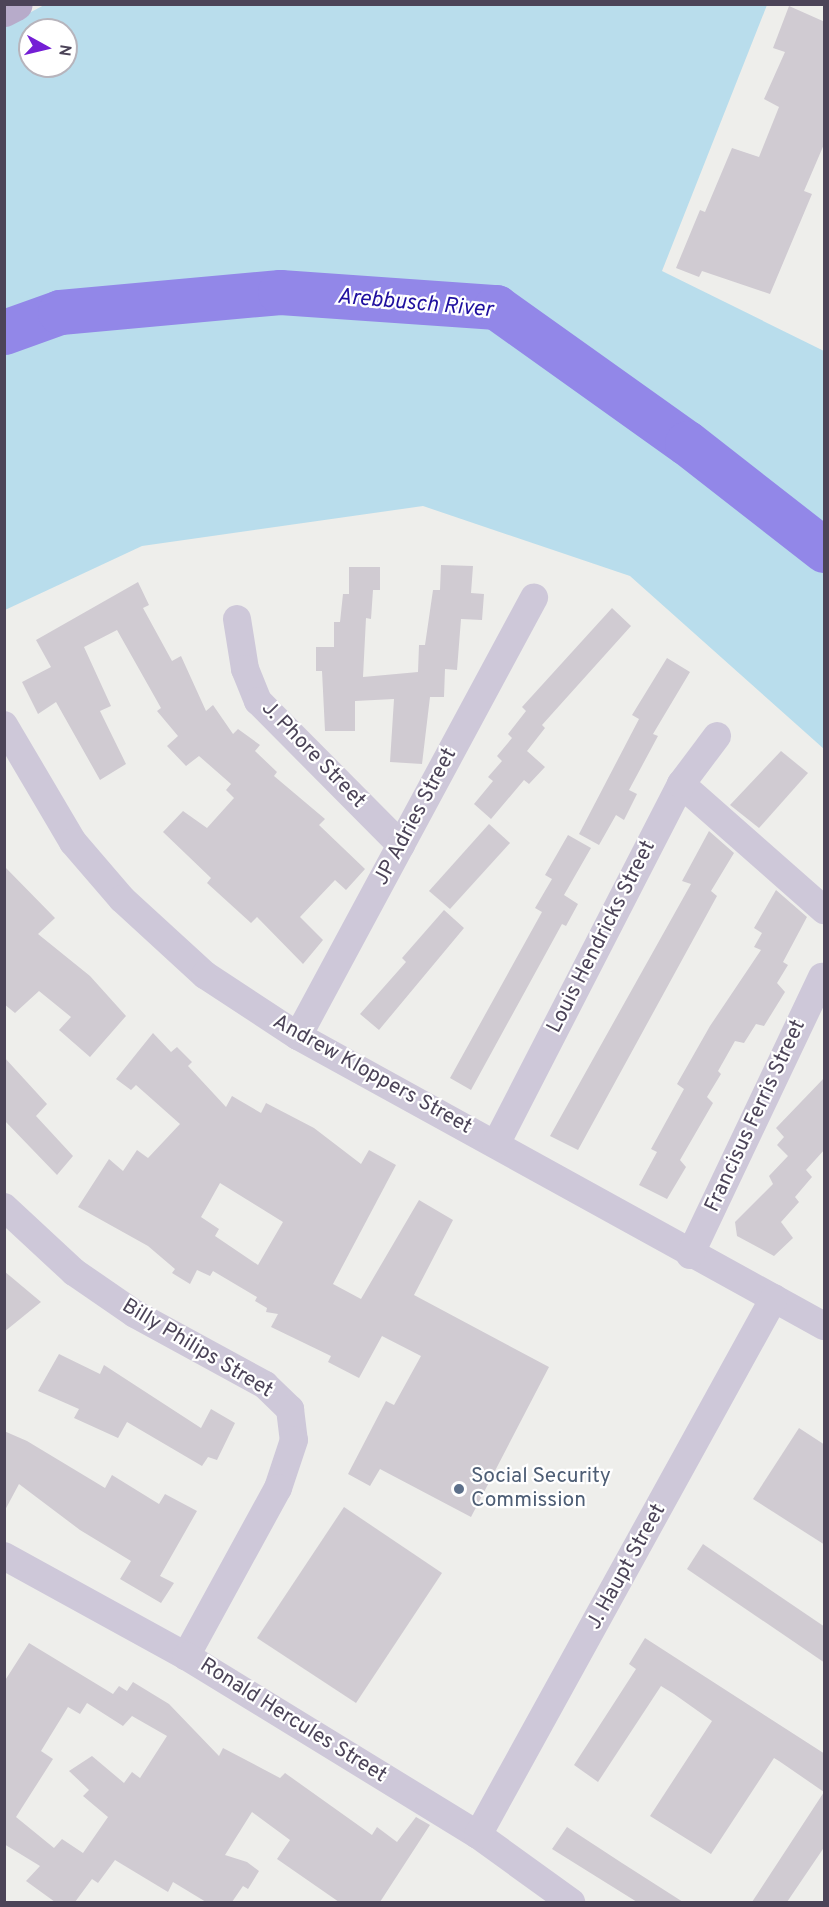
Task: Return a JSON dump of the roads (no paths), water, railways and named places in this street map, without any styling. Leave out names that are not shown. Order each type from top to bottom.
[{"type":"main road","points":[[4,10],[16,4]]},
{"type":"street","name":"JP Adries Street","points":[[297,1036],[534,598]]},
{"type":"street","name":"J. Phore Street","points":[[237,619],[245,669],[258,701],[401,845]]},
{"type":"street","name":"Andrew Kloppers Street","points":[[4,725],[73,842],[122,899],[205,975],[297,1036],[496,1144],[690,1255],[825,1326]]},
{"type":"street","name":"Louis Hendricks Street","points":[[496,1144],[681,784],[717,736]]},
{"type":"street","points":[[681,784],[825,910]]},
{"type":"street","name":"Francisus Ferris Street","points":[[690,1255],[822,977]]},
{"type":"street","name":"Billy Philips Street","points":[[4,1207],[74,1272],[135,1314],[265,1385],[290,1409],[294,1440],[278,1488],[186,1656]]},
{"type":"street","name":"J. Haupt Street","points":[[477,1835],[774,1298]]},
{"type":"street","name":"Ronald Hercules Street","points":[[7,1563],[186,1656],[477,1835],[571,1902]]},
{"type":"waterway","name":"Arebbusch River","points":[[4,332],[60,312],[280,292],[496,307],[687,443],[824,550]]},
{"type":"place","name":"Social Security Commission","points":[[459,1489]]}]
